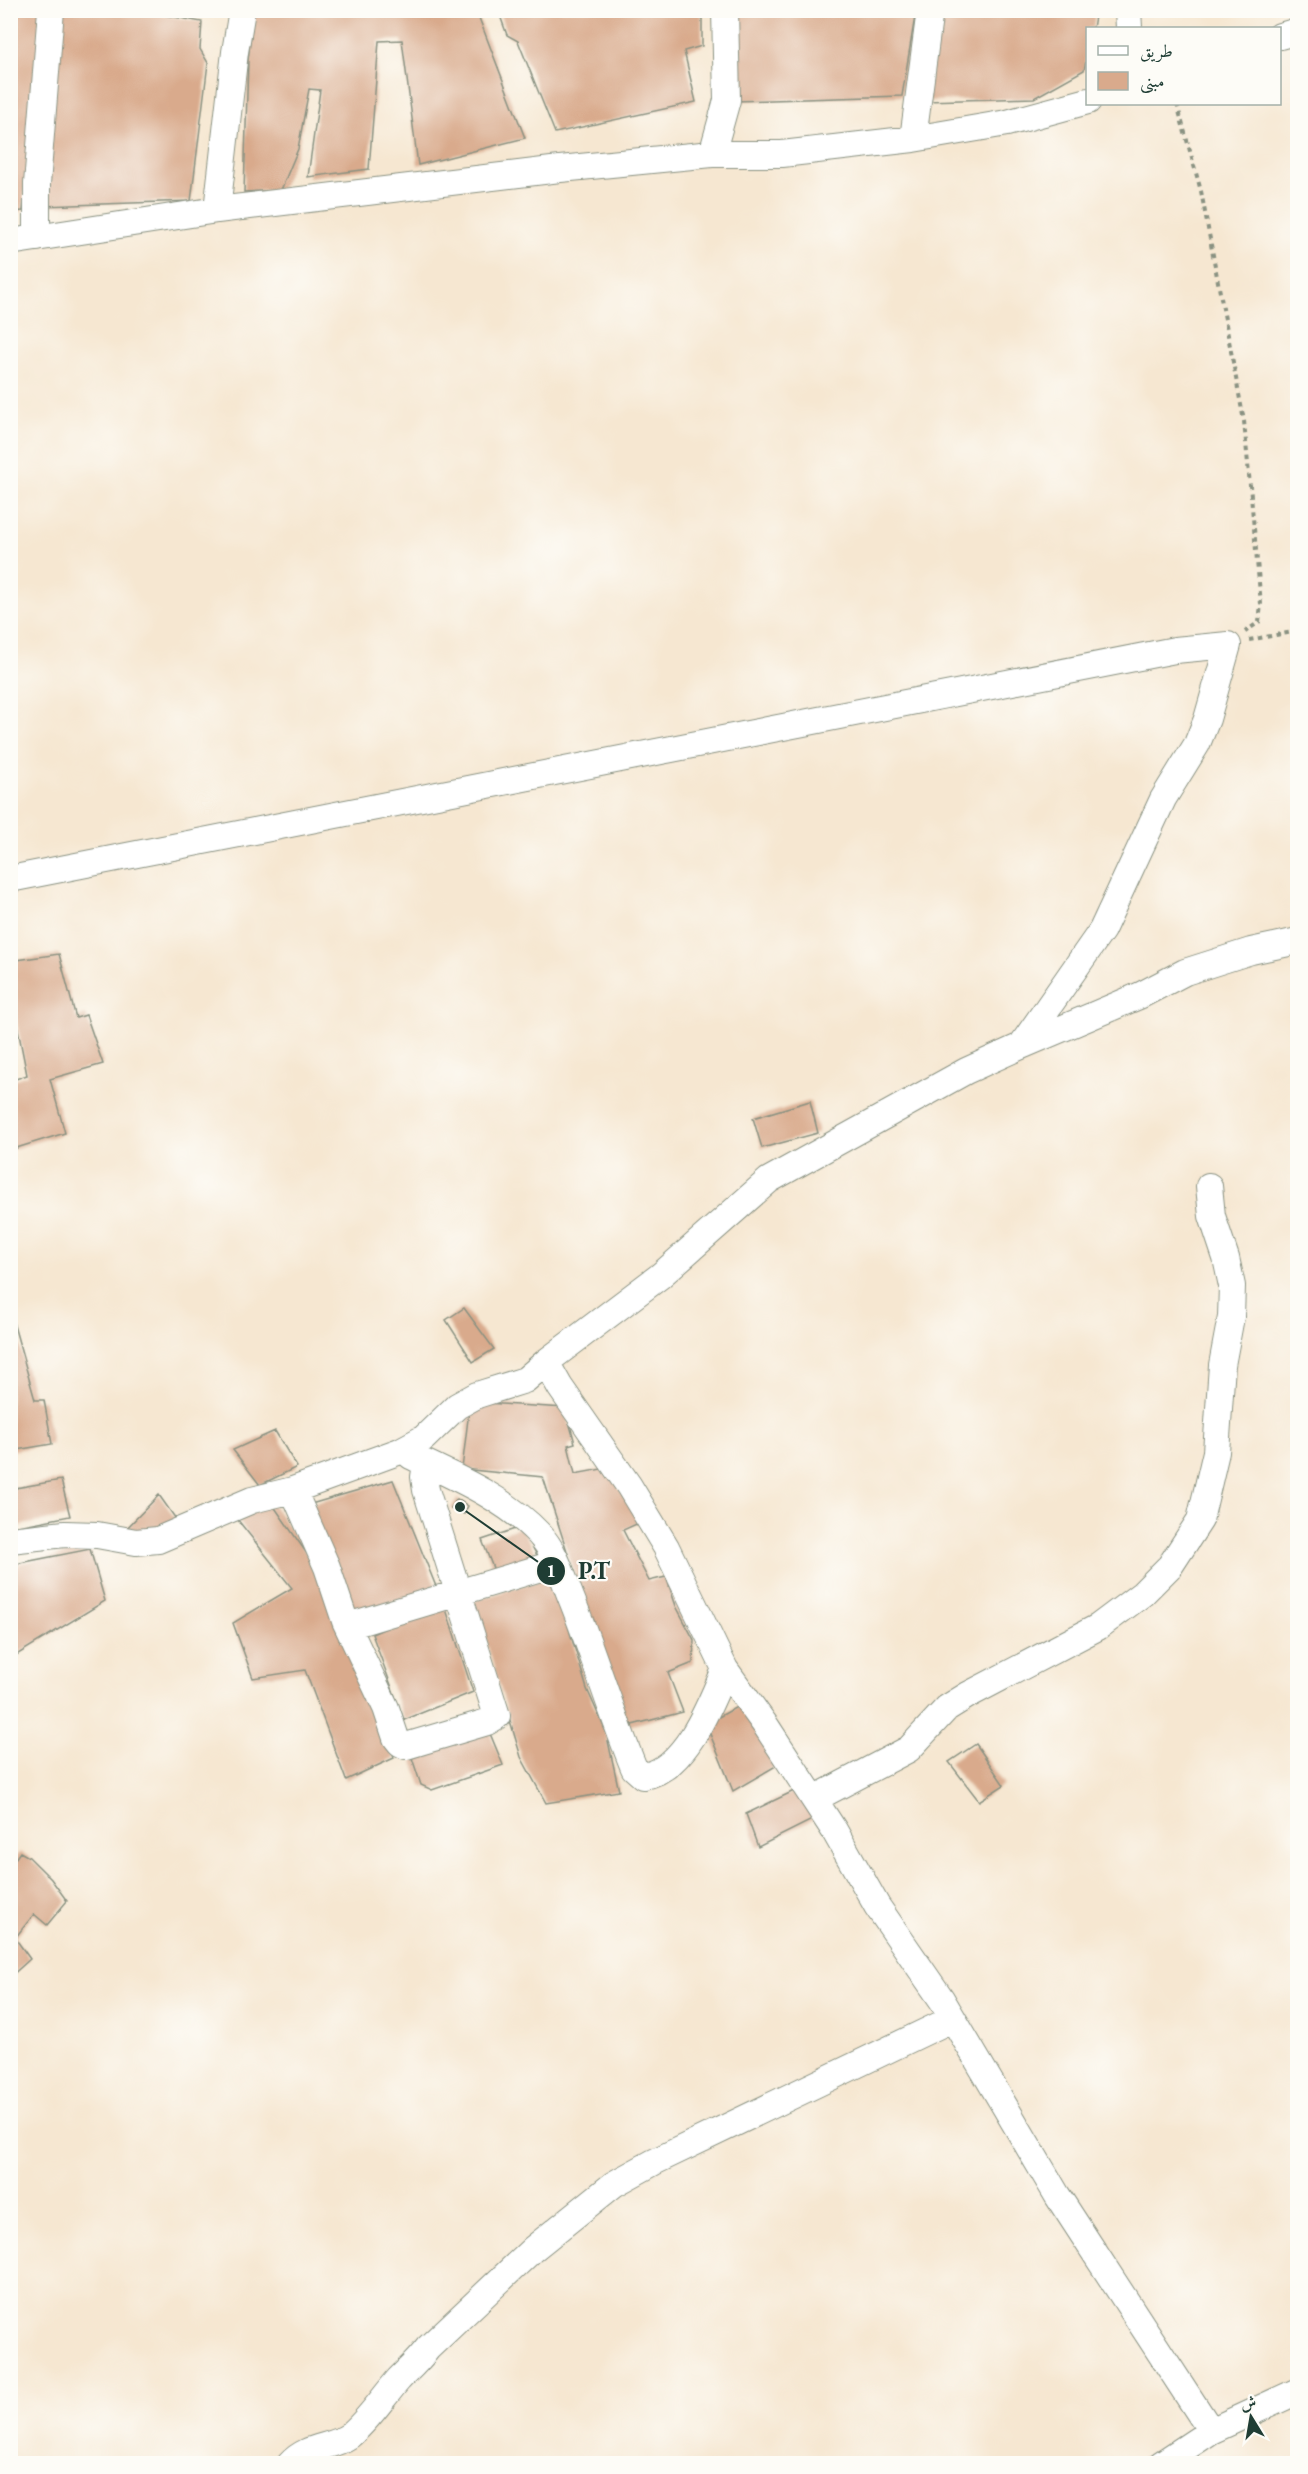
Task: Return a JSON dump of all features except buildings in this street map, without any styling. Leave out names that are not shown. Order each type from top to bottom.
[{"type":"street","points":[[37,238],[37,184],[51,10]]},
{"type":"street","points":[[217,210],[242,10]]},
{"type":"street","points":[[712,154],[727,100],[725,10]]},
{"type":"street","points":[[913,139],[930,10]]},
{"type":"street","points":[[1128,10],[1129,27]]},
{"type":"street","points":[[1281,36],[1298,31]]},
{"type":"street","points":[[10,242],[217,210],[560,169],[712,154],[782,154],[913,139],[1007,123],[1086,102]]},
{"type":"street","points":[[10,879],[1163,653],[1228,645],[1207,719],[1197,744],[1163,799],[1102,930],[1021,1046]]},
{"type":"street","points":[[10,1540],[65,1534],[97,1535],[147,1542],[158,1540],[252,1500],[293,1490],[400,1451],[423,1438],[457,1406],[477,1395],[525,1380],[660,1276],[769,1180],[966,1071],[1021,1046],[1141,995],[1185,972],[1251,951],[1298,941]]},
{"type":"street","points":[[814,1799],[909,1749],[947,1708],[968,1695],[1098,1628],[1142,1594],[1170,1566],[1200,1520],[1216,1452],[1222,1365],[1231,1317],[1232,1286],[1226,1258],[1212,1216],[1209,1186]]},
{"type":"street","points":[[546,1362],[560,1387],[587,1422],[629,1486],[666,1547],[726,1669],[814,1799],[877,1906],[942,2000],[1057,2195],[1210,2432]]},
{"type":"street","points":[[400,1451],[497,1500],[525,1521],[547,1544],[557,1563],[625,1747],[634,1767],[643,1776],[662,1770],[692,1737],[707,1715],[726,1669]]},
{"type":"street","points":[[293,1490],[327,1568],[348,1626],[386,1708],[396,1738],[406,1746],[488,1722],[497,1716],[426,1490],[424,1477],[426,1464]]},
{"type":"street","points":[[348,1626],[557,1563]]},
{"type":"street","points":[[290,2463],[307,2451],[327,2454],[338,2442],[351,2434],[401,2377],[415,2366],[428,2348],[533,2249],[614,2184],[654,2162],[952,2019]]},
{"type":"street","points":[[1161,2463],[1210,2432],[1298,2391]]},
{"type":"path","points":[[1177,105],[1201,191],[1244,422],[1261,604],[1258,622],[1228,645]]},
{"type":"path","points":[[1228,645],[1298,631]]},
{"type":"place","name":"P.T","points":[[460,1507]]}]
